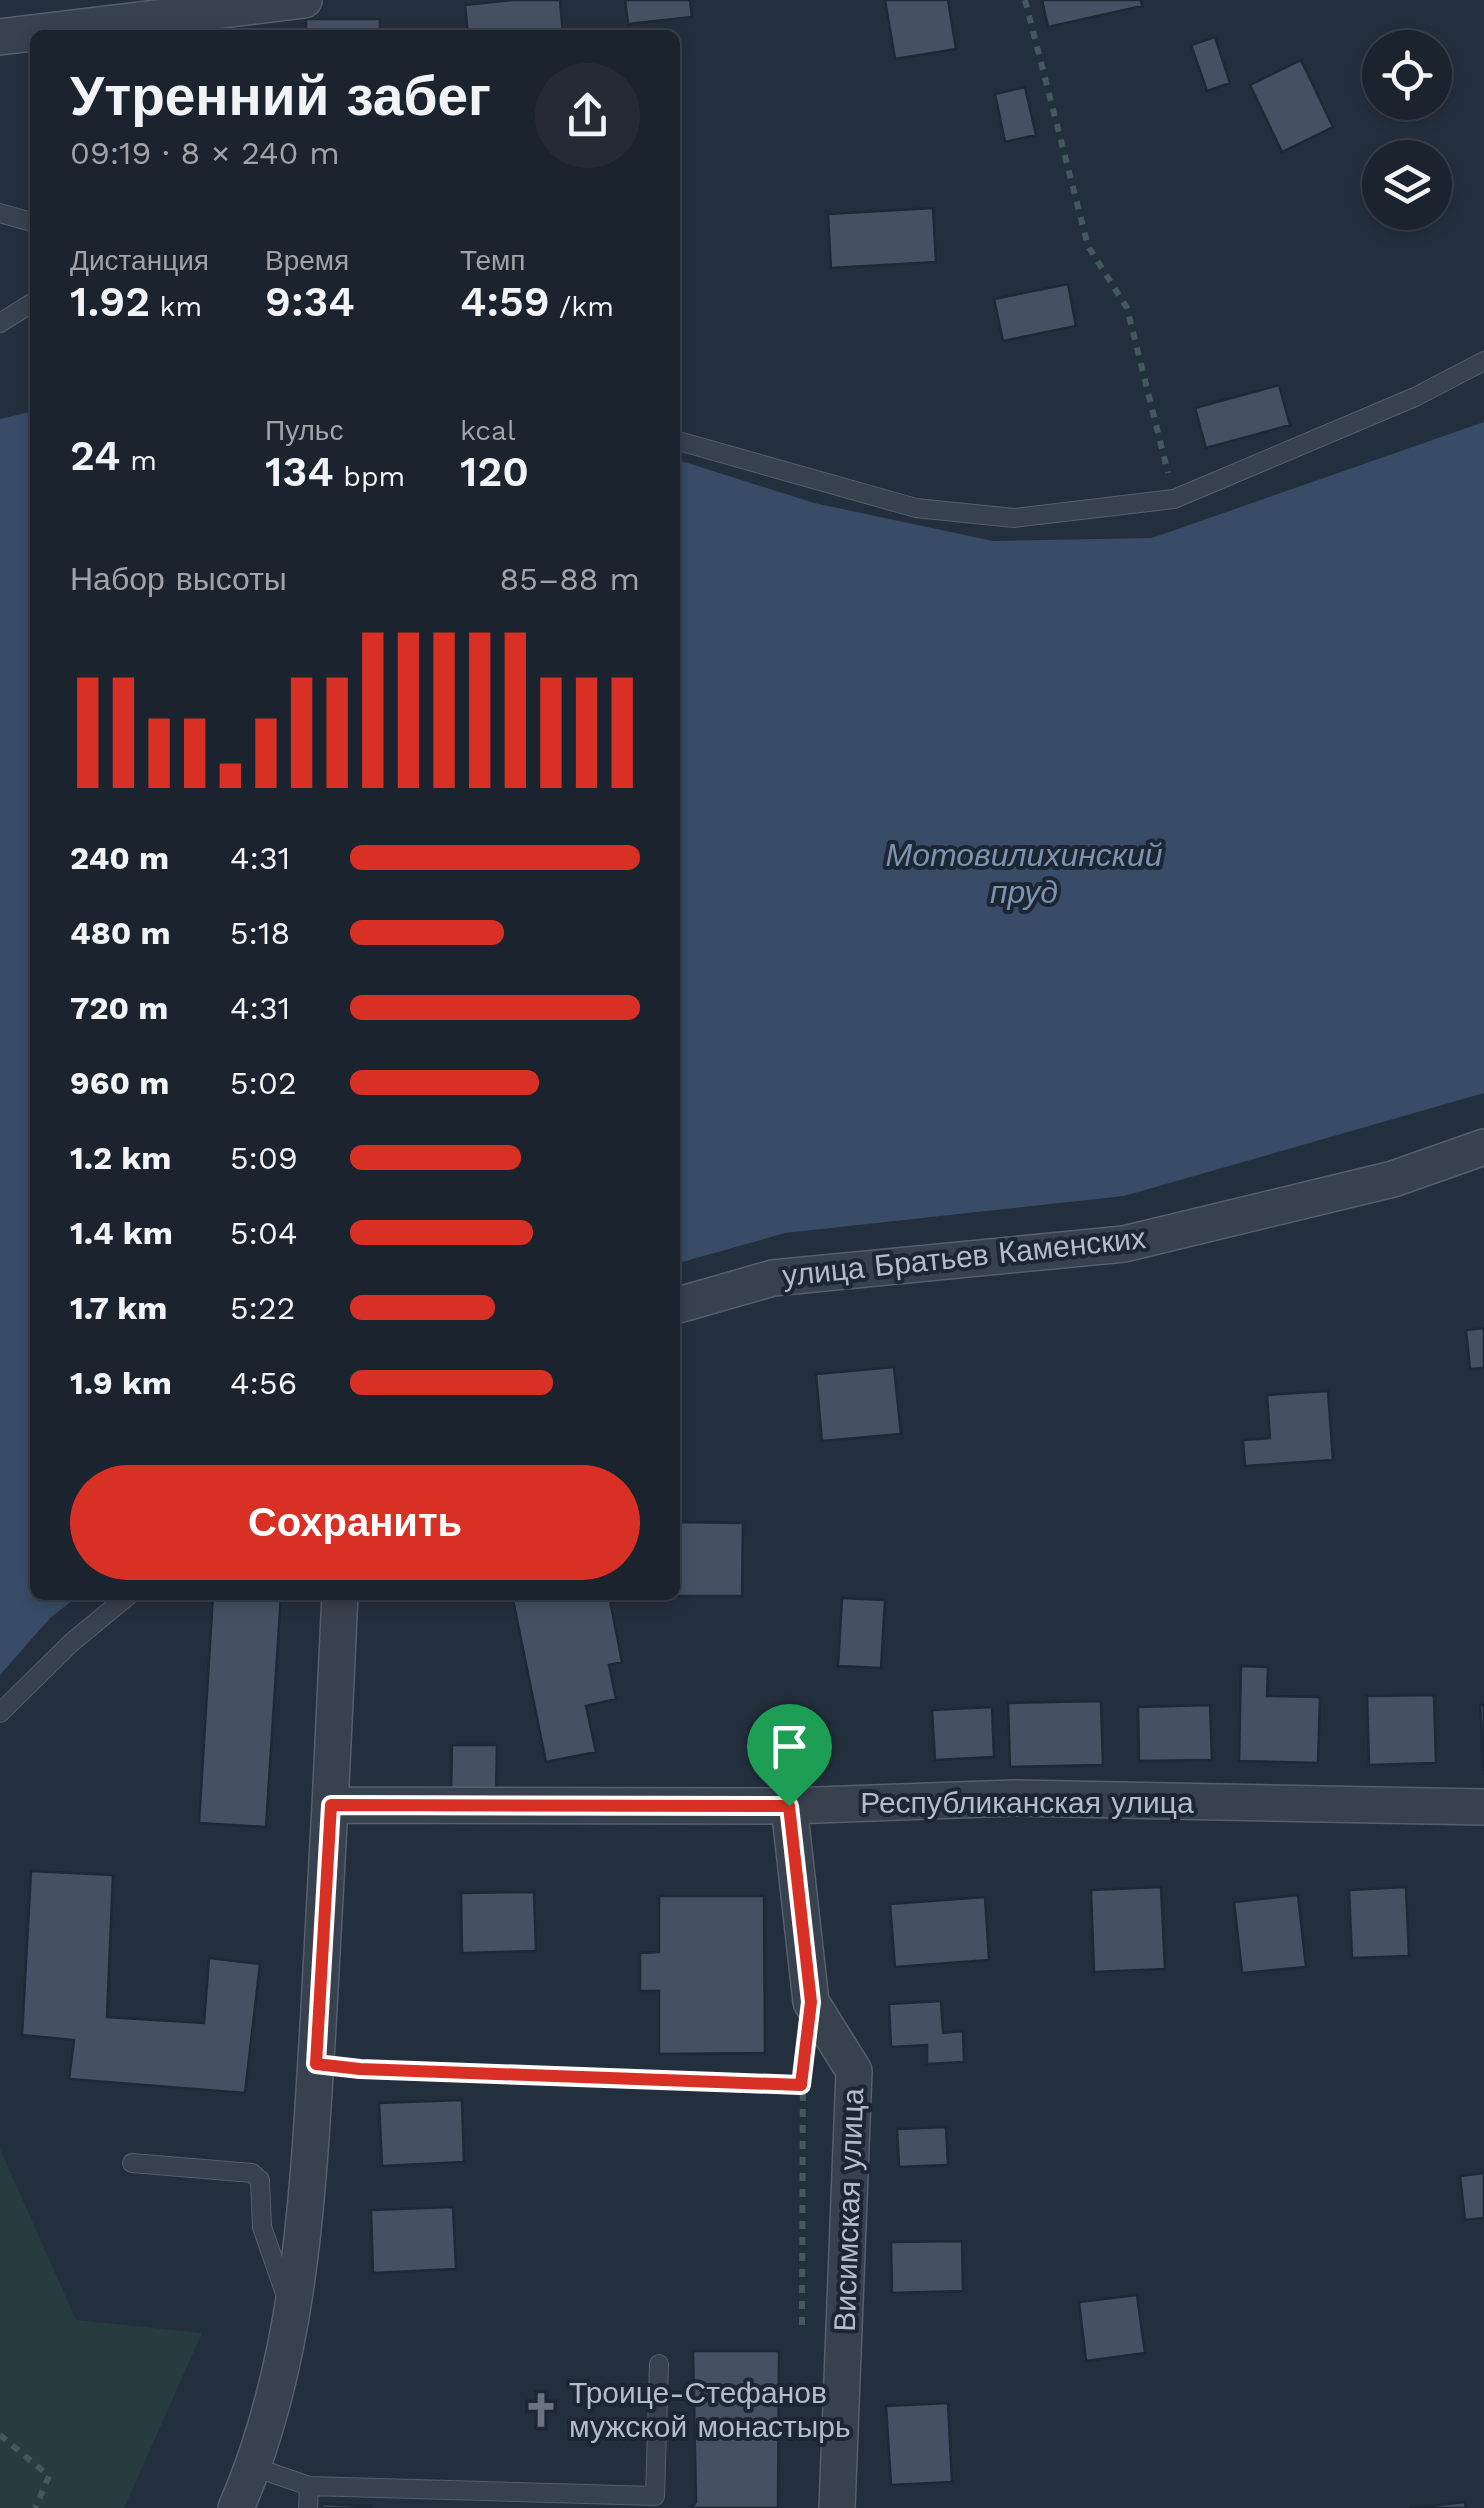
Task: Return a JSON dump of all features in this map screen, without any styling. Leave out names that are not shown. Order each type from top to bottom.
[{"type":"street","points":[[58,30],[304,0]]},
{"type":"street","points":[[0,37],[30,33]]},
{"type":"street","name":"улица Братьев Каменских","points":[[680,1305],[773,1278],[1124,1244],[1393,1179],[1484,1148]]},
{"type":"street","points":[[236,2508],[254,2467],[283,2366],[307,2212],[340,1600]]},
{"type":"street","name":"Республиканская улица","points":[[331,1805],[789,1806],[1014,1798],[1484,1807]]},
{"type":"street","name":"Висимская улица","points":[[789,1806],[811,2002],[854,2071],[837,2508]]},
{"type":"lane","points":[[0,213],[30,222]]},
{"type":"lane","points":[[0,322],[30,305]]},
{"type":"lane","points":[[680,441],[916,508],[1014,518],[1174,499],[1415,397],[1484,361]]},
{"type":"lane","points":[[0,1713],[71,1642],[123,1600]]},
{"type":"lane","points":[[132,2163],[252,2172],[260,2180],[262,2227],[290,2309]]},
{"type":"lane","points":[[254,2467],[309,2486],[454,2499],[653,2502],[660,2364]]},
{"type":"lane","points":[[308,2508],[309,2486]]},
{"type":"path","points":[[1025,0],[1088,246],[1126,308],[1174,499]]},
{"type":"path","points":[[802,2342],[801,2085],[811,2002]]},
{"type":"path","points":[[316,2064],[360,2069],[801,2085]]},
{"type":"path","points":[[0,2435],[49,2476],[35,2508]]},
{"type":"green space","points":[[0,2149],[76,2320],[202,2333],[124,2508],[0,2508]]},
{"type":"water","points":[[30,412],[30,1600],[73,1600],[51,1617],[0,1675],[0,419]]},
{"type":"water","name":"Мотовилихинский пруд","points":[[1484,422],[1484,1093],[1124,1196],[785,1233],[680,1263],[680,461],[814,503],[993,541],[1152,538]]},
{"type":"building","points":[[560,0],[563,30],[468,30],[465,5]]},
{"type":"building","points":[[625,0],[690,0],[692,17],[628,24]]},
{"type":"building","points":[[885,0],[948,0],[956,49],[895,59]]},
{"type":"building","points":[[1042,0],[1141,0],[1142,6],[1048,27]]},
{"type":"building","points":[[306,19],[380,19],[380,30],[306,30]]},
{"type":"building","points":[[1215,37],[1230,83],[1207,91],[1191,45]]},
{"type":"building","points":[[1301,60],[1333,127],[1282,152],[1250,85]]},
{"type":"building","points":[[1025,87],[1036,135],[1005,142],[995,94]]},
{"type":"building","points":[[933,208],[936,262],[831,268],[828,214]]},
{"type":"building","points":[[1068,284],[1076,326],[1003,341],[994,299]]},
{"type":"building","points":[[1279,385],[1290,425],[1206,448],[1195,408]]},
{"type":"building","points":[[1484,1328],[1484,1368],[1470,1369],[1466,1330]]},
{"type":"building","points":[[894,1367],[901,1434],[822,1441],[816,1374]]},
{"type":"building","points":[[1328,1391],[1333,1460],[1245,1466],[1243,1440],[1270,1438],[1267,1395]]},
{"type":"building","points":[[680,1522],[743,1523],[742,1596],[680,1596]]},
{"type":"building","points":[[842,1598],[885,1600],[881,1668],[838,1666]]},
{"type":"building","points":[[213,1600],[281,1600],[266,1827],[199,1823]]},
{"type":"building","points":[[513,1600],[610,1600],[622,1662],[609,1665],[616,1699],[586,1706],[596,1752],[546,1762]]},
{"type":"building","points":[[1241,1666],[1268,1667],[1267,1696],[1320,1697],[1318,1763],[1239,1761]]},
{"type":"building","points":[[1434,1695],[1436,1763],[1369,1765],[1367,1696]]},
{"type":"building","points":[[1101,1701],[1103,1765],[1010,1767],[1008,1703]]},
{"type":"building","points":[[1210,1705],[1212,1760],[1139,1761],[1138,1707]]},
{"type":"building","points":[[1480,1705],[1484,1705],[1484,1771]]},
{"type":"building","points":[[992,1707],[994,1757],[935,1760],[932,1710]]},
{"type":"building","points":[[776,1711],[806,1711],[807,1756],[777,1757]]},
{"type":"building","points":[[452,1745],[497,1745],[496,1791],[451,1791]]},
{"type":"building","points":[[31,1871],[113,1875],[107,2017],[204,2023],[209,1958],[260,1964],[245,2093],[69,2079],[74,2040],[22,2035]]},
{"type":"building","points":[[1161,1887],[1165,1969],[1094,1972],[1091,1890]]},
{"type":"building","points":[[1406,1887],[1409,1956],[1352,1958],[1349,1890]]},
{"type":"building","points":[[534,1892],[536,1951],[462,1953],[461,1893]]},
{"type":"building","points":[[1298,1895],[1306,1967],[1242,1973],[1234,1902]]},
{"type":"building","points":[[659,1896],[764,1896],[765,2053],[659,2054],[659,1991],[640,1991],[640,1953],[659,1952]]},
{"type":"building","points":[[985,1897],[989,1960],[895,1967],[890,1904]]},
{"type":"building","points":[[941,2001],[943,2033],[963,2031],[964,2062],[927,2064],[927,2045],[891,2047],[889,2004]]},
{"type":"building","points":[[462,2100],[464,2162],[382,2166],[379,2103]]},
{"type":"building","points":[[946,2127],[948,2165],[899,2167],[897,2129]]},
{"type":"building","points":[[1484,2173],[1484,2218],[1465,2220],[1460,2176]]},
{"type":"building","points":[[453,2207],[456,2269],[373,2273],[371,2210]]},
{"type":"building","points":[[962,2241],[963,2291],[892,2293],[891,2242]]},
{"type":"building","points":[[1137,2295],[1145,2353],[1086,2361],[1079,2302]]},
{"type":"building","points":[[693,2351],[779,2351],[778,2508],[692,2508],[696,2502]]},
{"type":"building","points":[[948,2403],[952,2482],[891,2485],[886,2406]]},
{"type":"building","points":[[1465,2502],[1466,2508],[1410,2508]]},
{"type":"building","points":[[322,2504],[371,2506],[371,2508],[322,2508]]},
{"type":"place","name":"Троице-Стефанов мужской монастырь","points":[[541,2410]]},
{"type":"route","points":[[331,1805],[789,1806],[811,2002],[801,2085],[360,2069],[316,2064],[331,1805]]}]
